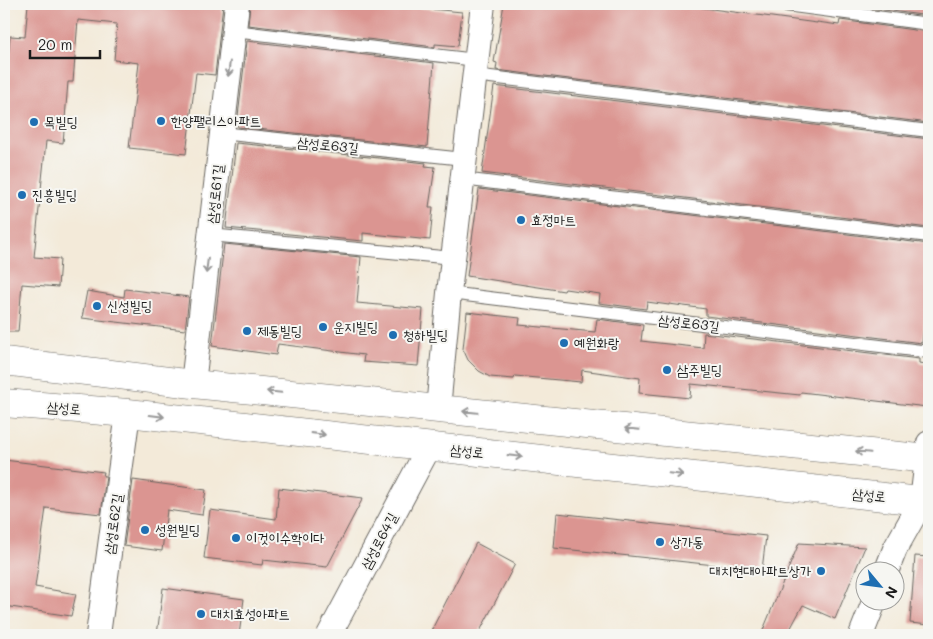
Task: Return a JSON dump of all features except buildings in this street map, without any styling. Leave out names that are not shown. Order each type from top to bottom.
[{"type":"main road","points":[[4,361],[193,384],[891,455],[929,454]]},
{"type":"main road","name":"삼성로","points":[[4,403],[128,413],[926,501]]},
{"type":"main road","points":[[887,497],[891,455]]},
{"type":"street","name":"삼성로61길","points":[[193,384],[237,4]]},
{"type":"street","points":[[438,409],[453,258],[483,4]]},
{"type":"street","name":"삼성로62길","points":[[98,635],[128,413]]},
{"type":"street","name":"삼성로64길","points":[[329,635],[429,447]]},
{"type":"street","points":[[890,562],[895,549],[926,501],[929,454]]},
{"type":"street","points":[[861,635],[870,612]]},
{"type":"lane","points":[[778,4],[845,8],[929,24]]},
{"type":"lane","points":[[234,31],[475,68],[929,131]]},
{"type":"lane","name":"삼성로63길","points":[[221,133],[929,236]]},
{"type":"lane","points":[[210,235],[453,258]]},
{"type":"lane","name":"삼성로63길","points":[[449,294],[929,352]]},
{"type":"place","name":"한양팰리스아파트","points":[[161,121]]},
{"type":"place","name":"목빌딩","points":[[34,122]]},
{"type":"place","name":"진흥빌딩","points":[[22,195]]},
{"type":"place","name":"효정마트","points":[[521,220]]},
{"type":"place","name":"신성빌딩","points":[[97,306]]},
{"type":"place","name":"운지빌딩","points":[[323,327]]},
{"type":"place","name":"제동빌딩","points":[[247,331]]},
{"type":"place","name":"청하빌딩","points":[[393,335]]},
{"type":"place","name":"예원화랑","points":[[564,343]]},
{"type":"place","name":"삼주빌딩","points":[[667,370]]},
{"type":"place","name":"성원빌딩","points":[[145,530]]},
{"type":"place","name":"이것이수학이다","points":[[236,538]]},
{"type":"place","name":"상가동","points":[[660,542]]},
{"type":"place","name":"대치현대아파트상가","points":[[821,571]]},
{"type":"place","name":"대치효성아파트","points":[[201,614]]}]
